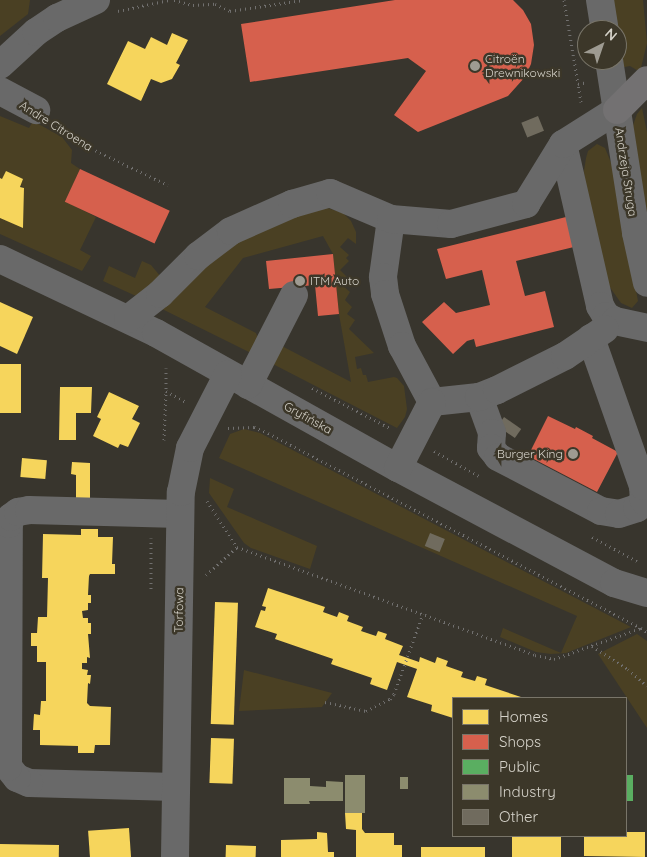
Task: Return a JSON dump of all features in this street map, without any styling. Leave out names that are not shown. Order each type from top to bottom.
[{"type":"main road","points":[[617,110],[647,80]]},
{"type":"street","points":[[600,0],[603,20]]},
{"type":"street","points":[[0,65],[11,53],[50,22],[103,6]]},
{"type":"street","name":"Andrzeja Struga","points":[[611,70],[636,233],[647,283]]},
{"type":"street","name":"Andre Citroena","points":[[0,91],[36,110]]},
{"type":"street","points":[[128,319],[160,294],[198,256],[231,231],[292,204],[330,193],[391,220],[451,224],[526,204],[563,144],[617,110]]},
{"type":"street","points":[[563,144],[600,306],[606,316],[615,321],[647,328]]},
{"type":"street","points":[[391,220],[384,278],[385,294],[402,346],[432,402]]},
{"type":"street","name":"Gryfińska","points":[[0,259],[128,319],[398,468],[614,583],[647,593]]},
{"type":"street","name":"Torfowa","points":[[176,857],[180,514],[183,472],[190,448],[294,296]]},
{"type":"street","points":[[432,402],[479,397],[544,369],[615,321]]},
{"type":"street","points":[[479,397],[492,433],[491,448],[498,457],[601,511],[619,514],[641,505],[645,494],[591,338]]},
{"type":"street","points":[[398,468],[432,402]]},
{"type":"street","points":[[176,787],[29,784],[18,778],[8,767],[9,524],[11,517],[18,512],[29,510],[180,514]]},
{"type":"street","name":"Gryfińska","points":[[614,583],[647,610]]},
{"type":"path","points":[[103,6],[169,0]]},
{"type":"path","points":[[174,0],[193,5],[215,4],[230,11],[303,0]]},
{"type":"path","points":[[564,0],[578,84]]},
{"type":"path","name":"Andre Citroena","points":[[36,110],[82,144],[168,184]]},
{"type":"path","points":[[205,498],[238,547],[535,655],[554,659],[641,628],[647,632]]},
{"type":"path","points":[[179,589],[192,588],[238,547]]},
{"type":"path","points":[[325,702],[366,710],[390,699],[394,694],[423,614]]},
{"type":"path","points":[[591,646],[628,669],[647,686]]},
{"type":"shaded area","points":[[0,0],[30,0],[28,14],[0,36]]},
{"type":"shaded area","points":[[610,0],[643,0],[647,43],[640,72],[630,66],[627,67],[627,20],[615,20]]},
{"type":"shaded area","points":[[642,108],[647,132],[647,238],[631,131],[637,114]]},
{"type":"shaded area","points":[[0,116],[29,128],[33,121],[62,137],[72,150],[71,163],[80,169],[65,201],[96,217],[80,250],[91,256],[82,271],[0,234],[0,218],[23,227],[24,188],[6,172],[2,179],[0,178]]},
{"type":"shaded area","points":[[597,144],[605,148],[612,165],[638,301],[632,308],[621,303],[609,286],[585,183],[584,171],[588,151]]},
{"type":"shaded area","points":[[324,207],[343,213],[351,221],[356,232],[356,244],[348,238],[340,247],[349,255],[346,258],[349,261],[340,270],[348,278],[342,285],[350,292],[345,300],[352,307],[347,314],[355,320],[349,329],[374,353],[355,357],[357,369],[361,368],[368,382],[394,377],[404,386],[407,409],[405,417],[397,428],[267,361],[276,343],[351,382],[339,314],[333,254],[323,236],[243,258],[205,307],[256,333],[260,344],[255,355],[160,308],[189,280],[250,233]]},
{"type":"shaded area","points":[[142,261],[151,265],[161,277],[136,296],[103,281],[109,266],[135,278]]},
{"type":"shaded area","points":[[244,429],[260,433],[631,627],[566,653],[551,654],[536,652],[500,637],[503,628],[561,653],[577,616],[219,458],[230,434]]},
{"type":"shaded area","points":[[210,478],[234,489],[227,507],[317,546],[310,569],[251,548],[244,543],[209,493]]},
{"type":"shaded area","points":[[637,634],[647,641],[647,728],[627,697],[598,654]]},
{"type":"shaded area","points":[[244,670],[332,693],[322,707],[239,711]]},
{"type":"building: Homes","points":[[172,33],[188,40],[176,63],[180,65],[172,79],[161,83],[151,79],[141,101],[107,84],[128,41],[145,49],[151,37],[167,45]]},
{"type":"building: Homes","points":[[6,171],[23,179],[20,187],[24,188],[23,228],[0,218],[0,178],[2,179]]},
{"type":"building: Homes","points":[[0,302],[33,317],[17,354],[0,346]]},
{"type":"building: Homes","points":[[0,364],[21,364],[21,413],[0,413]]},
{"type":"building: Homes","points":[[60,387],[92,387],[91,413],[76,413],[76,440],[59,440]]},
{"type":"building: Homes","points":[[109,392],[139,406],[132,419],[140,423],[128,447],[120,444],[118,448],[93,436],[101,419],[97,417]]},
{"type":"building: Homes","points":[[22,458],[47,460],[45,479],[20,477]]},
{"type":"building: Homes","points":[[72,462],[90,463],[90,503],[76,503],[76,475],[71,474]]},
{"type":"building: Homes","points":[[81,529],[98,529],[98,537],[113,537],[112,564],[115,564],[115,574],[90,574],[88,595],[91,595],[91,603],[88,603],[88,610],[82,611],[83,618],[88,618],[88,623],[91,623],[91,634],[88,634],[90,658],[87,657],[87,663],[82,663],[82,669],[88,670],[87,675],[91,675],[90,684],[88,683],[87,703],[90,706],[111,707],[110,745],[95,745],[94,753],[78,753],[78,746],[40,745],[40,730],[33,730],[34,714],[40,715],[41,701],[46,701],[46,662],[37,662],[37,646],[31,646],[31,633],[37,633],[38,617],[47,617],[48,578],[42,578],[43,534],[81,535]]},
{"type":"building: Homes","points":[[268,588],[325,607],[323,612],[337,617],[339,612],[349,616],[347,621],[363,627],[361,631],[376,636],[378,631],[387,634],[385,639],[403,646],[399,655],[419,662],[420,657],[435,663],[437,657],[448,661],[446,666],[463,672],[461,677],[475,681],[477,676],[487,679],[485,685],[521,697],[452,697],[452,718],[431,711],[432,705],[407,697],[417,669],[397,662],[387,690],[370,684],[372,678],[331,664],[333,659],[275,639],[277,634],[255,627],[261,610],[265,611],[266,607],[262,606]]},
{"type":"building: Homes","points":[[215,602],[238,603],[234,725],[211,724]]},
{"type":"building: Homes","points":[[211,738],[234,739],[232,784],[209,783]]},
{"type":"building: Homes","points":[[362,812],[362,829],[365,833],[394,833],[394,845],[402,845],[402,857],[356,857],[356,830],[346,829],[345,813]]},
{"type":"building: Homes","points":[[129,828],[131,857],[90,857],[88,831]]},
{"type":"building: Homes","points":[[317,832],[327,833],[328,852],[334,852],[334,857],[281,857],[281,840],[317,839]]},
{"type":"building: Homes","points":[[627,832],[645,832],[645,857],[584,856],[584,837],[627,837]]},
{"type":"building: Homes","points":[[512,837],[561,837],[561,857],[512,857]]},
{"type":"building: Homes","points":[[0,844],[59,845],[59,857],[0,857]]},
{"type":"building: Homes","points":[[226,845],[256,846],[256,857],[226,857]]},
{"type":"building: Homes","points":[[421,847],[485,847],[485,857],[421,857]]},
{"type":"building: Shops","name":"Citroën Drewnikowski","points":[[395,0],[513,0],[523,10],[531,24],[534,45],[531,64],[525,77],[508,96],[418,132],[394,115],[426,71],[408,58],[250,82],[241,24]]},
{"type":"building: Shops","points":[[80,169],[170,211],[155,243],[65,202]]},
{"type":"building: Shops","points":[[570,216],[578,246],[516,261],[525,296],[545,291],[554,327],[476,347],[474,339],[467,341],[453,354],[422,322],[444,302],[456,313],[490,305],[482,270],[446,279],[437,249]]},
{"type":"building: Shops","points":[[333,254],[339,314],[318,316],[315,285],[269,289],[266,261]]},
{"type":"building: Shops","name":"Burger King","points":[[548,416],[575,429],[576,427],[618,452],[597,492],[528,456]]},
{"type":"building: Public","points":[[627,775],[633,775],[633,801],[627,801]]},
{"type":"building: Industry","points":[[345,775],[365,775],[365,813],[345,813]]},
{"type":"building: Industry","points":[[400,777],[408,777],[408,789],[400,789]]},
{"type":"building: Industry","points":[[284,778],[310,778],[310,786],[326,787],[326,781],[343,782],[343,801],[309,801],[310,804],[284,804]]},
{"type":"building: Other","points":[[538,116],[544,131],[527,138],[521,123]]},
{"type":"building: Other","points":[[504,417],[521,429],[515,438],[498,426]]},
{"type":"building: Other","points":[[430,533],[445,539],[440,552],[425,546]]},
{"type":"place","name":"Citroën Drewnikowski","points":[[475,66]]},
{"type":"place","name":"ITM Auto","points":[[300,281]]},
{"type":"place","name":"Burger King","points":[[573,454]]}]
